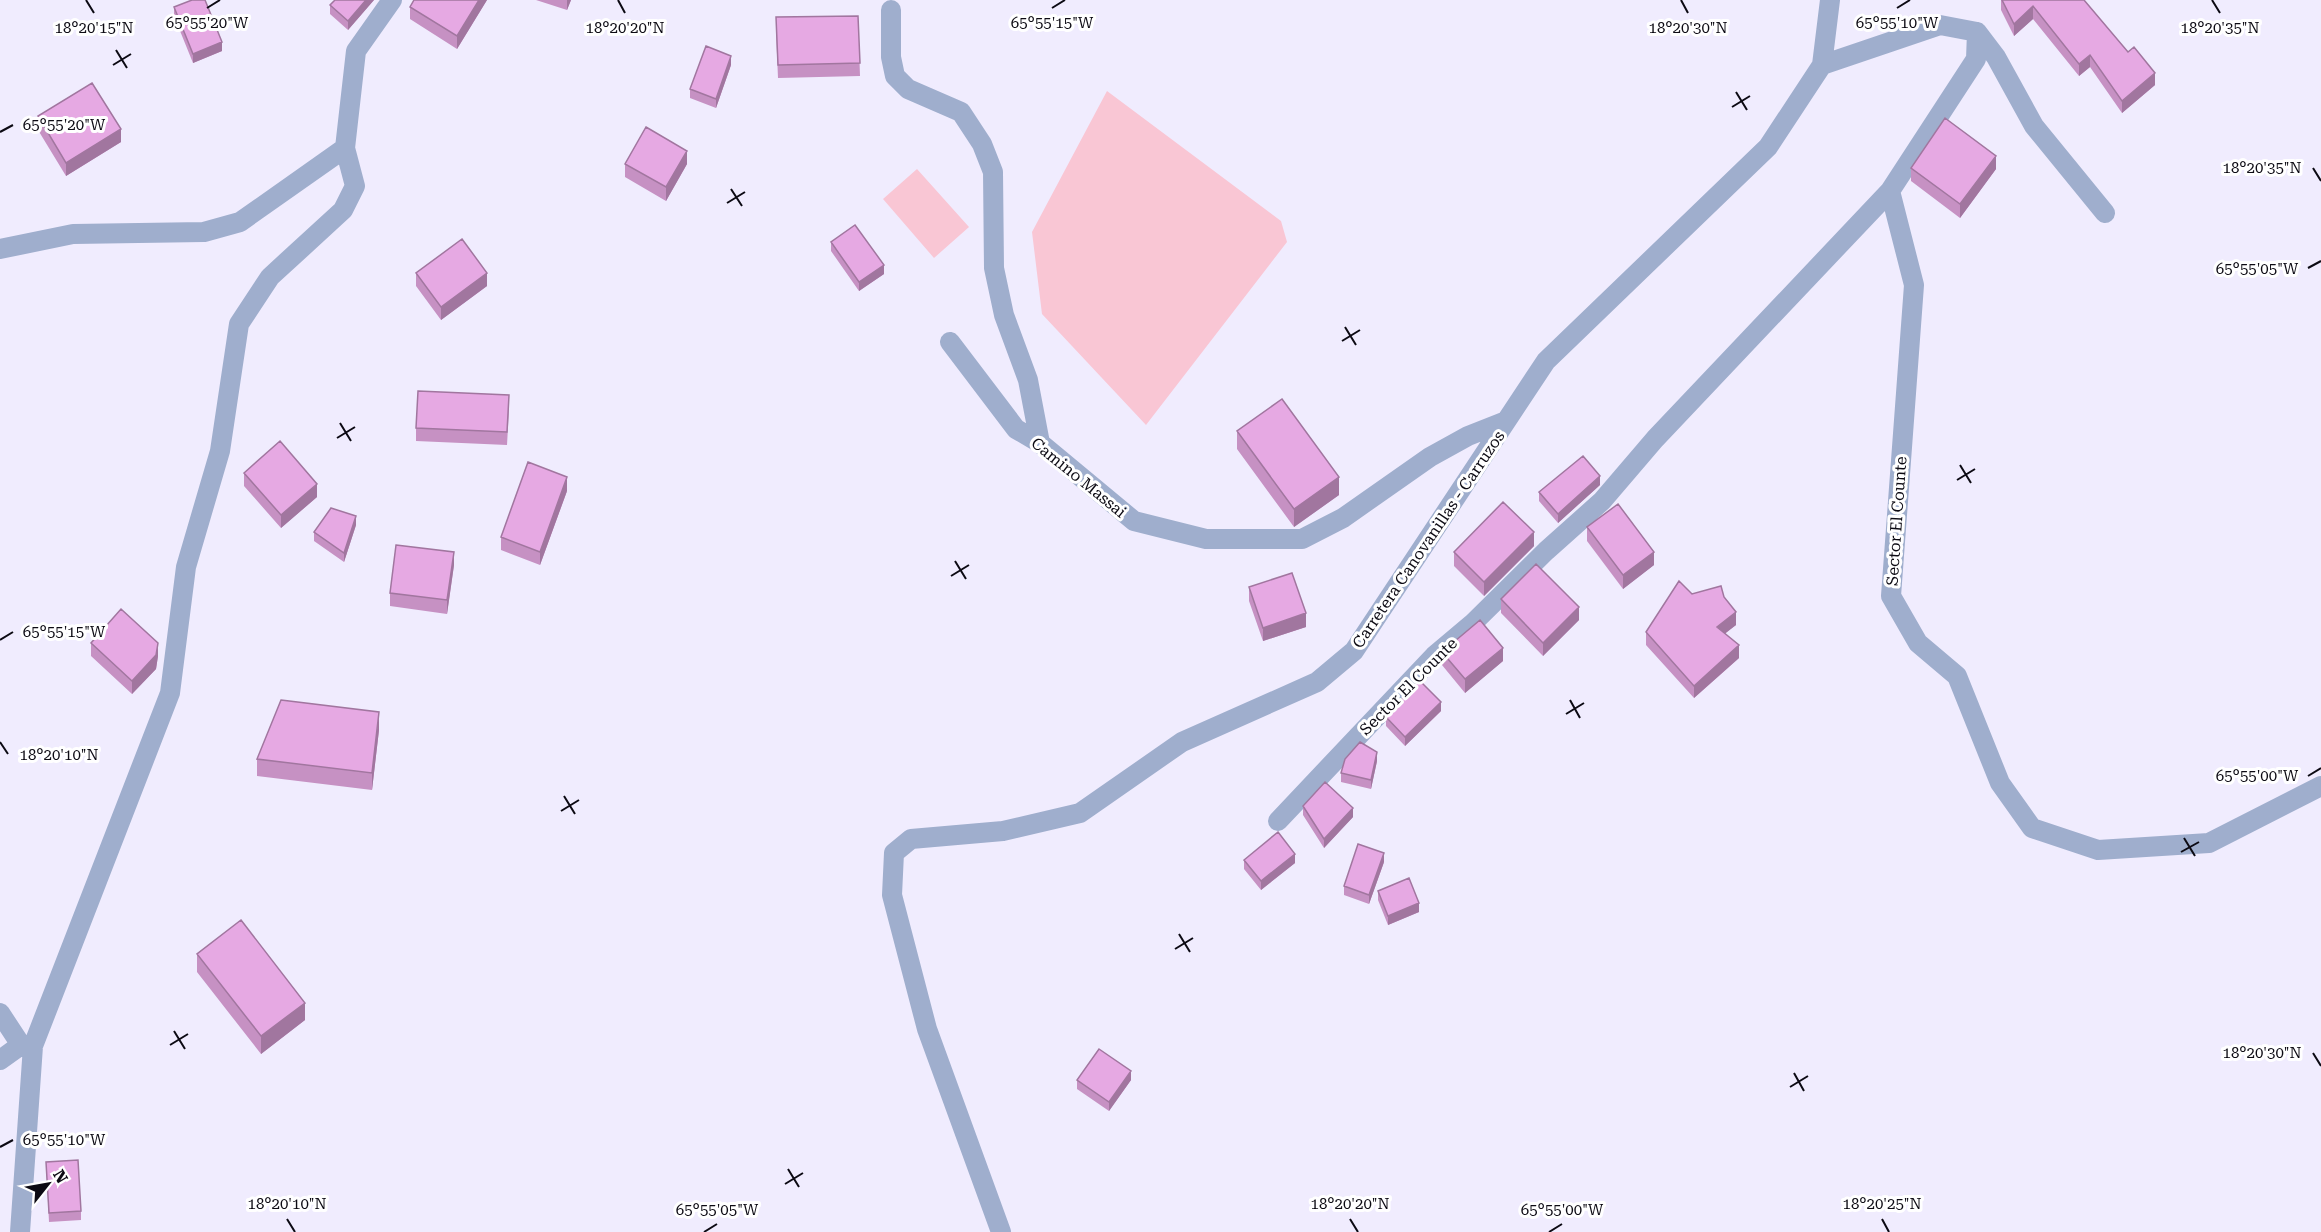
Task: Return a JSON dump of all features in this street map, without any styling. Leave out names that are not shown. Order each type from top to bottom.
[{"type":"street","points":[[20,1232],[27,1045],[170,693],[186,567],[220,451],[239,324],[270,277],[343,210],[355,186],[345,148],[356,51],[392,0]]},
{"type":"street","name":"Carretera Canovanillas - Carruzos","points":[[1001,1232],[927,1029],[892,895],[894,853],[911,839],[1003,831],[1080,813],[1182,742],[1317,682],[1354,651],[1546,360],[1768,147],[1822,65],[1830,0]]},
{"type":"street","points":[[891,10],[891,57],[895,76],[908,89],[961,112],[982,144],[993,172],[994,268],[1004,315],[1028,380],[1040,443]]},
{"type":"street","points":[[1822,65],[1940,25],[1977,32],[1996,57],[2034,126],[2105,213]]},
{"type":"street","name":"Sector El Counte","points":[[1278,821],[1434,656],[1472,624],[1546,551],[1602,501],[1656,439],[1890,191],[1976,59],[1977,32]]},
{"type":"street","points":[[0,249],[73,234],[204,232],[240,222],[345,148]]},
{"type":"street","name":"Sector El Counte","points":[[1890,191],[1914,285],[1891,596],[1918,643],[1957,676],[2000,783],[2032,828],[2098,850],[2209,843],[2321,786]]},
{"type":"street","name":"Camino Massai","points":[[950,342],[1016,429],[1040,443],[1134,521],[1206,539],[1302,539],[1343,518],[1430,457],[1468,436],[1506,421]]},
{"type":"street","points":[[0,1013],[27,1045]]},
{"type":"street","points":[[0,1060],[27,1045]]},
{"type":"shaded area","points":[[1107,91],[1281,221],[1287,242],[1146,425],[1042,314],[1032,232]]},
{"type":"shaded area","points":[[917,169],[969,227],[934,258],[883,199]]},
{"type":"building","points":[[192,0],[205,0],[222,42],[193,54],[174,7]]},
{"type":"building","points":[[335,0],[366,0],[348,21],[330,5]]},
{"type":"building","points":[[414,0],[479,0],[457,36],[410,7]]},
{"type":"building","points":[[2002,0],[2084,0],[2128,52],[2134,47],[2155,73],[2122,101],[2090,55],[2079,64],[2033,6],[2014,24]]},
{"type":"building","points":[[858,16],[860,63],[778,65],[776,17]]},
{"type":"building","points":[[706,46],[731,56],[716,99],[690,89]]},
{"type":"building","points":[[92,83],[121,129],[66,163],[38,116]]},
{"type":"building","points":[[1945,118],[1996,156],[1960,204],[1911,168]]},
{"type":"building","points":[[646,127],[687,151],[666,187],[625,164]]},
{"type":"building","points":[[855,225],[884,265],[859,282],[831,242]]},
{"type":"building","points":[[462,239],[487,273],[441,307],[416,273]]},
{"type":"building","points":[[418,391],[509,395],[507,432],[416,428]]},
{"type":"building","points":[[1282,399],[1339,477],[1294,509],[1237,431]]},
{"type":"building","points":[[280,441],[317,484],[281,515],[244,473]]},
{"type":"building","points":[[1583,456],[1600,476],[1558,514],[1539,492]]},
{"type":"building","points":[[528,462],[567,477],[540,552],[501,537]]},
{"type":"building","points":[[1503,502],[1534,532],[1484,582],[1454,552]]},
{"type":"building","points":[[1618,504],[1654,552],[1623,575],[1587,527]]},
{"type":"building","points":[[331,508],[356,516],[344,553],[314,532]]},
{"type":"building","points":[[396,545],[454,552],[447,600],[390,593]]},
{"type":"building","points":[[1536,564],[1579,607],[1543,643],[1501,599]]},
{"type":"building","points":[[1292,573],[1306,613],[1263,628],[1249,587]]},
{"type":"building","points":[[1679,581],[1692,594],[1721,586],[1724,597],[1736,612],[1717,627],[1739,645],[1694,686],[1646,632]]},
{"type":"building","points":[[121,609],[158,643],[156,655],[132,681],[91,643]]},
{"type":"building","points":[[1480,620],[1503,648],[1465,679],[1442,652]]},
{"type":"building","points":[[1419,680],[1441,702],[1405,737],[1386,717]]},
{"type":"building","points":[[281,700],[379,712],[372,773],[257,759]]},
{"type":"building","points":[[1360,742],[1377,752],[1371,780],[1341,773],[1345,759]]},
{"type":"building","points":[[1325,782],[1353,808],[1324,839],[1303,806]]},
{"type":"building","points":[[1278,832],[1295,854],[1261,881],[1244,860]]},
{"type":"building","points":[[1358,844],[1384,853],[1369,895],[1344,886]]},
{"type":"building","points":[[1409,878],[1419,903],[1388,916],[1378,891]]},
{"type":"building","points":[[241,920],[305,1003],[261,1036],[197,954]]},
{"type":"building","points":[[1099,1049],[1131,1071],[1109,1102],[1077,1080]]},
{"type":"building","points":[[78,1160],[81,1211],[49,1213],[46,1162]]}]
